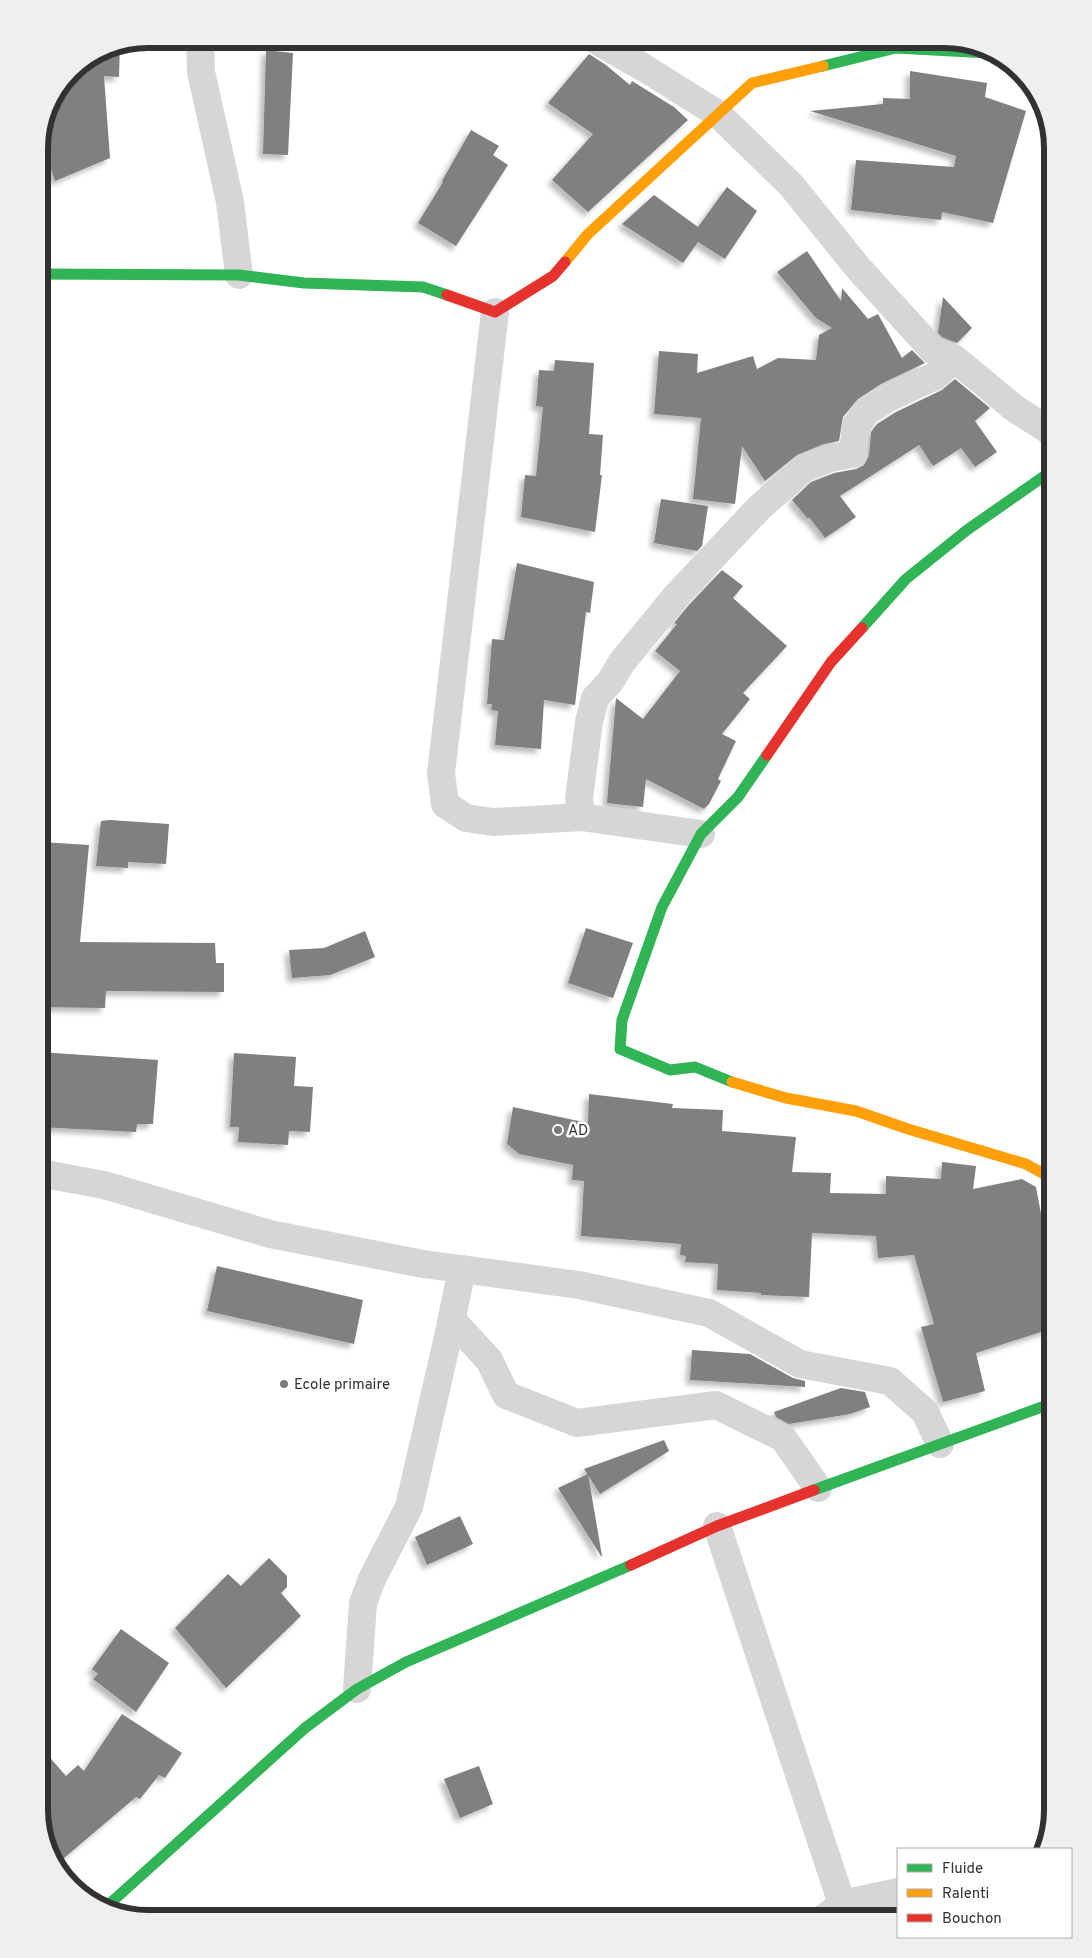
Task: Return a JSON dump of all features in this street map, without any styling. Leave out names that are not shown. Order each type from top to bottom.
[{"type":"street","points":[[200,48],[201,72],[230,202],[239,275]]},
{"type":"street","points":[[610,48],[718,114],[791,185],[859,269],[933,350],[955,359],[1014,408],[1044,428]]},
{"type":"street","points":[[495,312],[553,276],[588,234],[752,83],[878,48]]},
{"type":"street","points":[[942,48],[971,51]]},
{"type":"street","points":[[48,274],[239,275],[304,283],[423,287],[495,312]]},
{"type":"street","points":[[495,312],[441,773],[445,804],[466,818],[494,822],[582,817],[701,834]]},
{"type":"street","points":[[582,817],[579,798],[589,722],[595,698],[610,682],[622,662],[677,595],[759,508],[803,469],[830,458],[852,454],[856,426],[866,412],[888,398],[935,376],[955,359]]},
{"type":"street","points":[[1044,476],[967,530],[906,579],[831,662],[738,796],[701,834],[662,907],[622,1020],[620,1049],[670,1070],[695,1067],[746,1087],[786,1098],[856,1111],[908,1129],[1026,1164],[1044,1173]]},
{"type":"street","points":[[48,1175],[104,1185],[270,1234],[423,1264],[580,1285],[709,1313],[800,1364],[890,1381],[925,1412],[940,1444]]},
{"type":"street","points":[[357,1689],[363,1603],[372,1578],[409,1506],[462,1269]]},
{"type":"street","points":[[452,1320],[489,1360],[506,1395],[577,1423],[716,1405],[783,1438],[818,1488]]},
{"type":"street","points":[[110,1903],[305,1728],[357,1689],[406,1662],[717,1526],[1044,1406]]},
{"type":"street","points":[[717,1526],[835,1910]]},
{"type":"street","points":[[847,1910],[897,1892]]},
{"type":"building","points":[[266,50],[293,53],[288,155],[263,154]]},
{"type":"building","points":[[120,52],[119,77],[104,76],[110,158],[55,181],[48,160],[48,134],[58,103],[72,81],[81,72],[97,61]]},
{"type":"building","points":[[589,54],[630,85],[632,81],[674,107],[688,120],[588,212],[552,180],[593,134],[548,103]]},
{"type":"building","points":[[910,71],[987,83],[985,97],[1026,111],[993,223],[942,212],[941,220],[851,210],[856,160],[954,167],[956,156],[810,111],[883,104],[883,98],[910,99]]},
{"type":"building","points":[[471,130],[499,146],[493,155],[508,165],[456,246],[418,223]]},
{"type":"building","points":[[727,187],[757,211],[725,259],[698,242],[683,263],[622,224],[654,195],[698,227]]},
{"type":"building","points":[[807,251],[841,301],[842,288],[868,319],[878,314],[902,358],[912,350],[925,363],[881,384],[858,399],[843,417],[839,441],[824,444],[797,455],[765,481],[742,446],[735,504],[693,499],[701,418],[654,414],[659,351],[698,354],[697,373],[753,356],[757,369],[778,358],[816,360],[819,335],[832,328],[816,318],[777,272]]},
{"type":"building","points":[[943,297],[972,328],[957,343],[942,337],[938,333]]},
{"type":"building","points":[[555,360],[594,363],[589,434],[603,435],[600,475],[602,475],[595,532],[521,517],[525,475],[536,476],[543,407],[536,406],[539,370],[554,371]]},
{"type":"building","points":[[955,379],[990,408],[975,421],[997,452],[975,467],[961,448],[933,466],[919,445],[840,496],[856,517],[825,538],[809,517],[808,519],[792,500],[811,482],[834,473],[856,469],[864,465],[869,456],[871,432],[877,424],[896,412],[942,390]]},
{"type":"building","points":[[661,499],[708,506],[702,546],[697,551],[654,543]]},
{"type":"building","points":[[517,563],[594,582],[590,613],[586,612],[575,705],[544,700],[541,749],[495,745],[498,711],[491,710],[492,704],[487,704],[492,639],[504,640]]},
{"type":"building","points":[[722,570],[743,586],[733,598],[787,646],[743,693],[750,699],[722,734],[736,741],[718,779],[721,781],[709,804],[704,809],[646,779],[643,807],[607,803],[616,698],[643,719],[680,671],[655,651],[677,624],[674,623]]},
{"type":"building","points":[[101,821],[169,824],[166,864],[128,862],[128,868],[96,866]]},
{"type":"building","points":[[48,842],[89,845],[80,942],[215,943],[216,963],[224,963],[224,992],[106,991],[105,1008],[48,1007]]},
{"type":"building","points":[[586,928],[633,943],[613,998],[568,983]]},
{"type":"building","points":[[365,931],[375,957],[330,975],[292,978],[289,950],[324,948]]},
{"type":"building","points":[[48,1053],[158,1060],[153,1124],[137,1124],[136,1132],[48,1127]]},
{"type":"building","points":[[234,1053],[296,1057],[294,1086],[313,1087],[310,1132],[289,1131],[288,1145],[238,1142],[239,1127],[230,1127]]},
{"type":"building","points":[[589,1094],[673,1104],[672,1108],[723,1110],[722,1131],[796,1137],[792,1172],[831,1173],[830,1193],[886,1194],[886,1176],[941,1179],[942,1162],[976,1166],[973,1189],[1022,1179],[1036,1187],[1044,1230],[1044,1331],[976,1353],[985,1391],[943,1402],[921,1327],[934,1324],[914,1255],[878,1258],[876,1236],[812,1233],[809,1297],[761,1295],[761,1293],[717,1290],[718,1264],[685,1262],[686,1256],[680,1255],[681,1244],[581,1236],[584,1181],[572,1180],[573,1165],[519,1154],[507,1144],[513,1107],[588,1123]]},
{"type":"building","points":[[217,1266],[363,1300],[354,1344],[207,1311]]},
{"type":"building","points":[[692,1350],[750,1354],[793,1378],[805,1381],[805,1387],[690,1380]]},
{"type":"building","points":[[841,1388],[865,1392],[870,1407],[850,1414],[789,1424],[776,1417],[774,1412]]},
{"type":"building","points":[[664,1440],[669,1451],[600,1494],[584,1469]]},
{"type":"building","points":[[588,1474],[602,1556],[558,1488]]},
{"type":"building","points":[[460,1516],[473,1544],[427,1565],[415,1537]]},
{"type":"building","points":[[269,1558],[287,1576],[287,1587],[281,1593],[301,1616],[226,1688],[175,1628],[228,1574],[241,1586]]},
{"type":"building","points":[[121,1629],[169,1663],[136,1712],[93,1679],[98,1674],[92,1669]]},
{"type":"building","points":[[122,1714],[182,1753],[165,1778],[159,1775],[140,1799],[136,1797],[61,1861],[55,1849],[48,1824],[48,1755],[66,1776],[78,1765],[84,1771]]},
{"type":"building","points":[[479,1766],[493,1804],[460,1818],[444,1779]]},
{"type":"traffic: fast","points":[[823,66],[896,48]]},
{"type":"traffic: fast","points":[[896,48],[975,52]]},
{"type":"traffic: fast","points":[[48,274],[239,275],[304,283],[423,287],[447,295]]},
{"type":"traffic: fast","points":[[862,628],[906,579],[967,530],[1044,476]]},
{"type":"traffic: fast","points":[[732,1082],[695,1067],[670,1070],[620,1049],[622,1020],[662,907],[701,834],[738,797],[767,755]]},
{"type":"traffic: fast","points":[[814,1490],[1044,1406]]},
{"type":"traffic: fast","points":[[110,1903],[305,1728],[357,1689],[406,1662],[631,1565]]},
{"type":"traffic: slow","points":[[565,262],[588,234],[752,83],[823,66]]},
{"type":"traffic: slow","points":[[732,1082],[786,1098],[856,1111],[908,1129],[1026,1164],[1044,1174]]},
{"type":"traffic: jam","points":[[447,295],[495,312],[553,276],[565,262]]},
{"type":"traffic: jam","points":[[767,755],[831,662],[862,628]]},
{"type":"traffic: jam","points":[[631,1565],[717,1526],[814,1490]]},
{"type":"place","name":"AD","points":[[558,1130]]},
{"type":"place","name":"Ecole primaire","points":[[284,1384]]}]
